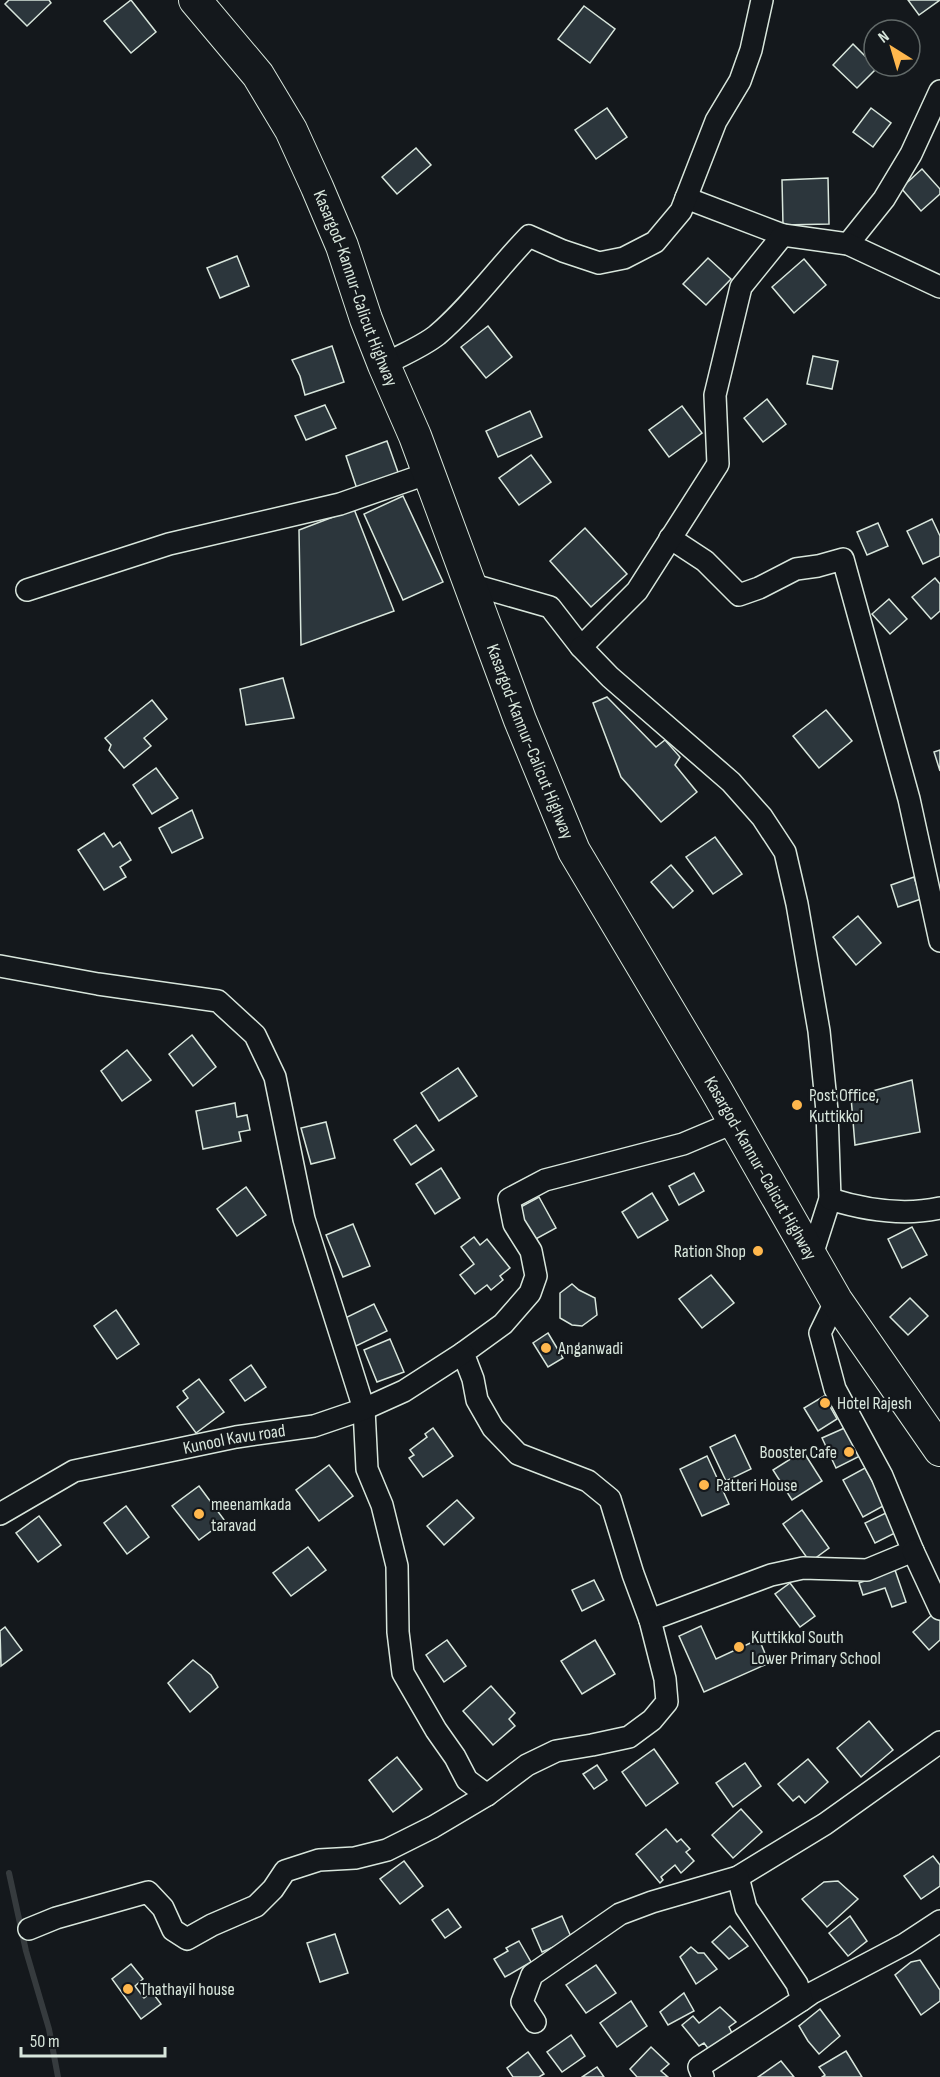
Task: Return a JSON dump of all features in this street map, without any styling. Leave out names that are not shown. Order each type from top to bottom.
[{"type":"highway","name":"Kasargod-Kannur-Calicut Highway","points":[[195,0],[258,75],[291,130],[342,246],[366,319],[429,474],[520,720],[574,850],[715,1088],[836,1300],[936,1438]]},
{"type":"street","points":[[384,365],[435,336],[460,313],[502,263],[529,236],[599,263],[624,258],[655,242],[681,211],[717,122],[740,81],[751,50],[762,0]]},
{"type":"street","points":[[848,244],[884,199],[911,154],[940,91]]},
{"type":"street","points":[[686,198],[783,235],[848,244],[940,287]]},
{"type":"street","points":[[581,647],[637,591],[718,464],[715,395],[741,287],[783,235]]},
{"type":"street","points":[[27,590],[169,544],[340,504],[429,474]]},
{"type":"street","points":[[670,538],[705,561],[739,595],[759,588],[796,569],[843,559],[909,799],[940,941]]},
{"type":"street","points":[[470,584],[550,607],[581,647],[610,677],[731,782],[762,817],[785,852],[797,904],[819,1031],[827,1111],[830,1199],[812,1258]]},
{"type":"street","points":[[0,966],[98,984],[218,1001],[255,1035],[275,1077],[304,1219],[364,1409],[367,1469],[381,1504],[397,1566],[398,1632],[403,1673],[467,1780],[487,1795]]},
{"type":"street","name":"Kunool Kavu road","points":[[0,1514],[74,1471],[236,1437],[314,1426],[364,1409],[404,1391],[503,1324],[530,1293],[537,1276],[531,1251],[514,1224],[509,1198],[545,1180],[683,1144],[733,1123]]},
{"type":"street","points":[[830,1199],[855,1207],[893,1212],[940,1208]]},
{"type":"street","points":[[836,1300],[820,1333],[835,1389],[882,1476],[940,1609]]},
{"type":"street","points":[[29,1929],[56,1918],[148,1892],[163,1908],[173,1930],[187,1939],[212,1924],[256,1906],[273,1889],[285,1871],[319,1860],[355,1858],[387,1850],[433,1827],[487,1795],[526,1765],[556,1751],[629,1737],[652,1720],[667,1702],[665,1679],[650,1620],[610,1499],[588,1481],[518,1454],[493,1428],[477,1400],[473,1379],[463,1353]]},
{"type":"street","points":[[650,1620],[771,1575],[803,1568],[867,1570],[913,1551]]},
{"type":"street","points":[[535,2022],[522,2002],[532,1975],[620,1914],[652,1902],[738,1877],[833,1818],[940,1742]]},
{"type":"street","points":[[738,1877],[746,1908],[797,1984],[802,2000]]},
{"type":"street","points":[[696,2074],[812,1993],[905,1944],[940,1921]]},
{"type":"building","points":[[9,0],[49,0],[51,3],[27,26],[5,4]]},
{"type":"building","points":[[131,0],[156,32],[131,53],[104,21]]},
{"type":"building","points":[[908,0],[940,0],[919,15]]},
{"type":"building","points":[[584,6],[615,29],[590,63],[558,39]]},
{"type":"building","points":[[853,44],[862,53],[862,78],[867,78],[857,88],[833,65]]},
{"type":"building","points":[[607,108],[627,137],[596,159],[575,130]]},
{"type":"building","points":[[871,108],[891,123],[873,147],[853,132]]},
{"type":"building","points":[[416,148],[431,165],[397,194],[382,177]]},
{"type":"building","points":[[922,169],[940,189],[940,194],[921,211],[901,188]]},
{"type":"building","points":[[828,178],[829,224],[783,225],[782,180]]},
{"type":"building","points":[[237,256],[249,286],[220,298],[207,268]]},
{"type":"building","points":[[708,258],[731,279],[706,305],[683,284]]},
{"type":"building","points":[[804,259],[826,285],[794,313],[772,287]]},
{"type":"building","points":[[488,326],[512,357],[486,378],[461,347]]},
{"type":"building","points":[[332,346],[344,382],[305,395],[300,376],[292,360]]},
{"type":"building","points":[[813,356],[838,361],[832,389],[807,384]]},
{"type":"building","points":[[767,399],[786,424],[763,442],[744,418]]},
{"type":"building","points":[[325,405],[336,428],[306,440],[295,416]]},
{"type":"building","points":[[682,406],[702,433],[669,457],[649,430]]},
{"type":"building","points":[[530,411],[542,437],[498,457],[486,431]]},
{"type":"building","points":[[387,441],[399,475],[357,489],[346,456]]},
{"type":"building","points":[[531,455],[551,482],[519,505],[499,478]]},
{"type":"building","points":[[403,496],[443,582],[403,600],[364,514]]},
{"type":"building","points":[[354,509],[394,611],[301,645],[299,530]]},
{"type":"building","points":[[932,519],[940,536],[940,556],[923,564],[907,531]]},
{"type":"building","points":[[878,523],[888,546],[867,555],[857,532]]},
{"type":"building","points":[[585,528],[627,574],[591,607],[550,561]]},
{"type":"building","points":[[935,578],[940,584],[940,611],[931,619],[912,597]]},
{"type":"building","points":[[889,599],[907,619],[890,634],[872,614]]},
{"type":"building","points":[[283,678],[294,718],[246,725],[240,689]]},
{"type":"building","points":[[607,697],[656,747],[665,740],[680,757],[675,765],[697,792],[661,822],[621,777],[593,703]]},
{"type":"building","points":[[152,700],[167,719],[144,738],[151,746],[124,768],[109,750],[111,745],[105,738]]},
{"type":"building","points":[[826,710],[852,741],[819,768],[793,736]]},
{"type":"building","points":[[940,750],[940,771],[934,752]]},
{"type":"building","points":[[156,768],[178,798],[152,814],[133,785]]},
{"type":"building","points":[[192,810],[203,838],[172,853],[159,828]]},
{"type":"building","points":[[104,833],[113,847],[120,842],[131,860],[120,867],[126,877],[104,890],[78,850]]},
{"type":"building","points":[[715,837],[742,874],[713,894],[686,857]]},
{"type":"building","points":[[671,865],[693,891],[673,908],[651,882]]},
{"type":"building","points":[[914,877],[921,899],[898,907],[891,885]]},
{"type":"building","points":[[858,916],[881,943],[856,965],[833,937]]},
{"type":"building","points":[[192,1035],[216,1067],[193,1086],[169,1054]]},
{"type":"building","points":[[127,1050],[151,1080],[122,1101],[101,1071]]},
{"type":"building","points":[[458,1068],[477,1096],[439,1121],[421,1093]]},
{"type":"building","points":[[912,1080],[920,1132],[855,1145],[851,1097]]},
{"type":"building","points":[[235,1103],[237,1117],[247,1115],[250,1130],[239,1132],[241,1141],[203,1149],[196,1111]]},
{"type":"building","points":[[326,1122],[335,1158],[311,1164],[301,1128]]},
{"type":"building","points":[[416,1125],[434,1150],[411,1165],[394,1140]]},
{"type":"building","points":[[441,1168],[460,1198],[435,1214],[416,1184]]},
{"type":"building","points":[[694,1173],[704,1191],[679,1205],[669,1186]]},
{"type":"building","points":[[246,1187],[266,1215],[237,1236],[217,1209]]},
{"type":"building","points":[[652,1193],[668,1220],[638,1238],[622,1212]]},
{"type":"building","points":[[539,1197],[556,1228],[534,1240],[517,1209]]},
{"type":"building","points":[[353,1224],[370,1266],[343,1277],[326,1235]]},
{"type":"building","points":[[912,1227],[927,1255],[902,1268],[888,1239]]},
{"type":"building","points":[[474,1237],[480,1245],[487,1239],[510,1268],[500,1276],[503,1280],[491,1290],[487,1285],[475,1294],[460,1275],[474,1264],[461,1247]]},
{"type":"building","points":[[711,1275],[734,1303],[702,1328],[679,1299]]},
{"type":"building","points":[[572,1284],[595,1298],[597,1315],[582,1326],[572,1325],[560,1318],[560,1293]]},
{"type":"building","points":[[910,1298],[928,1316],[908,1335],[890,1317]]},
{"type":"building","points":[[374,1304],[387,1331],[356,1346],[343,1319]]},
{"type":"building","points":[[116,1310],[139,1344],[117,1359],[94,1326]]},
{"type":"building","name":"Anganwadi","points":[[548,1333],[563,1358],[548,1367],[533,1343]]},
{"type":"building","points":[[390,1339],[404,1372],[377,1382],[364,1350]]},
{"type":"building","points":[[251,1365],[266,1387],[245,1401],[230,1380]]},
{"type":"building","points":[[199,1379],[224,1412],[196,1433],[177,1407],[188,1398],[183,1391]]},
{"type":"building","points":[[824,1396],[837,1419],[818,1431],[804,1408]]},
{"type":"building","points":[[849,1426],[862,1455],[836,1468],[822,1438]]},
{"type":"building","points":[[433,1428],[453,1456],[423,1477],[409,1458],[414,1455],[410,1450],[427,1437],[425,1434]]},
{"type":"building","points":[[735,1435],[751,1469],[726,1481],[710,1447]]},
{"type":"building","points":[[803,1451],[822,1481],[792,1500],[773,1470]]},
{"type":"building","name":"Patteri House","points":[[707,1456],[729,1504],[702,1516],[680,1469]]},
{"type":"building","points":[[329,1465],[353,1496],[319,1521],[296,1490]]},
{"type":"building","points":[[865,1468],[885,1505],[863,1517],[843,1480]]},
{"type":"building","name":"meenamkada taravad","points":[[199,1486],[225,1521],[199,1540],[172,1506]]},
{"type":"building","points":[[457,1500],[474,1518],[444,1545],[427,1526]]},
{"type":"building","points":[[126,1506],[149,1537],[127,1554],[104,1523]]},
{"type":"building","points":[[802,1510],[829,1548],[810,1562],[783,1524]]},
{"type":"building","points":[[890,1511],[899,1531],[875,1543],[865,1523]]},
{"type":"building","points":[[39,1516],[61,1545],[38,1562],[16,1533]]},
{"type":"building","points":[[308,1547],[326,1570],[291,1596],[273,1573]]},
{"type":"building","points":[[895,1570],[906,1602],[892,1607],[885,1588],[863,1595],[859,1583]]},
{"type":"building","points":[[594,1580],[604,1600],[582,1611],[572,1590]]},
{"type":"building","points":[[790,1583],[815,1616],[800,1627],[775,1594]]},
{"type":"building","points":[[933,1614],[940,1621],[940,1640],[929,1650],[913,1632]]},
{"type":"building","points":[[701,1626],[716,1659],[759,1639],[769,1663],[704,1692],[679,1636]]},
{"type":"building","points":[[5,1627],[22,1650],[1,1666],[0,1631]]},
{"type":"building","points":[[447,1640],[466,1666],[444,1682],[426,1655]]},
{"type":"building","points":[[595,1640],[615,1674],[582,1694],[561,1661]]},
{"type":"building","points":[[193,1660],[211,1675],[218,1687],[190,1712],[168,1683]]},
{"type":"building","points":[[491,1686],[515,1713],[509,1719],[515,1726],[493,1745],[463,1711]]},
{"type":"building","points":[[869,1721],[893,1750],[861,1777],[837,1748]]},
{"type":"building","points":[[654,1749],[678,1783],[646,1806],[622,1772]]},
{"type":"building","points":[[397,1757],[422,1789],[393,1812],[369,1780]]},
{"type":"building","points":[[808,1759],[828,1782],[805,1803],[799,1796],[793,1801],[778,1784]]},
{"type":"building","points":[[745,1763],[761,1786],[733,1807],[716,1783]]},
{"type":"building","points":[[597,1765],[607,1780],[594,1789],[583,1774]]},
{"type":"building","points":[[741,1809],[762,1832],[733,1858],[712,1835]]},
{"type":"building","points":[[666,1829],[677,1842],[681,1839],[690,1849],[686,1852],[694,1861],[681,1873],[675,1865],[661,1877],[663,1880],[660,1883],[636,1854]]},
{"type":"building","points":[[933,1856],[940,1865],[940,1886],[921,1899],[904,1876]]},
{"type":"building","points":[[404,1861],[423,1886],[400,1904],[380,1879]]},
{"type":"building","points":[[838,1881],[858,1899],[827,1927],[802,1899],[824,1882]]},
{"type":"building","points":[[448,1909],[461,1927],[445,1938],[432,1920]]},
{"type":"building","points":[[562,1916],[572,1939],[542,1952],[532,1929]]},
{"type":"building","points":[[850,1916],[867,1941],[848,1956],[829,1933]]},
{"type":"building","points":[[730,1926],[748,1946],[729,1959],[712,1942]]},
{"type":"building","points":[[335,1934],[348,1973],[320,1982],[307,1943]]},
{"type":"building","points":[[519,1941],[531,1962],[505,1977],[494,1959],[508,1951],[506,1948]]},
{"type":"building","points":[[691,1947],[698,1953],[704,1953],[717,1969],[696,1984],[680,1957]]},
{"type":"building","points":[[920,1960],[940,1990],[940,2001],[921,2015],[895,1975],[911,1962]]},
{"type":"building","name":"Thathayil house","points":[[131,1964],[143,1979],[135,1986],[144,1998],[152,1992],[161,2004],[141,2019],[112,1979]]},
{"type":"building","points":[[596,1965],[616,1993],[586,2013],[566,1985]]},
{"type":"building","points":[[684,1993],[694,2011],[668,2025],[660,2012]]},
{"type":"building","points":[[631,2001],[647,2026],[617,2047],[600,2023]]},
{"type":"building","points":[[720,2007],[736,2022],[729,2027],[734,2037],[710,2051],[704,2043],[699,2046],[682,2025],[693,2016],[699,2023]]},
{"type":"building","points":[[820,2009],[840,2036],[819,2054],[799,2026]]},
{"type":"building","points":[[571,2035],[585,2056],[562,2072],[547,2052]]},
{"type":"building","points":[[651,2047],[669,2064],[661,2071],[668,2077],[637,2077],[630,2069]]},
{"type":"building","points":[[846,2051],[862,2077],[822,2077],[825,2075],[819,2067]]},
{"type":"building","points":[[528,2052],[544,2074],[539,2077],[513,2077],[507,2068]]},
{"type":"building","points":[[781,2061],[794,2077],[758,2077]]},
{"type":"building","points":[[597,2067],[604,2077],[582,2077]]},
{"type":"waterway","points":[[9,1873],[26,1951],[49,2029],[58,2077]]},
{"type":"place","name":"Post Office, Kuttikkol","points":[[797,1105]]},
{"type":"place","name":"Ration Shop","points":[[758,1251]]},
{"type":"place","name":"Anganwadi","points":[[546,1348]]},
{"type":"place","name":"Hotel Rajesh","points":[[825,1403]]},
{"type":"place","name":"Booster Cafe","points":[[849,1452]]},
{"type":"place","name":"Patteri House","points":[[704,1485]]},
{"type":"place","name":"meenamkada taravad","points":[[199,1514]]},
{"type":"place","name":"Kuttikkol South Lower Primary School","points":[[739,1647]]},
{"type":"place","name":"Thathayil house","points":[[128,1989]]}]
